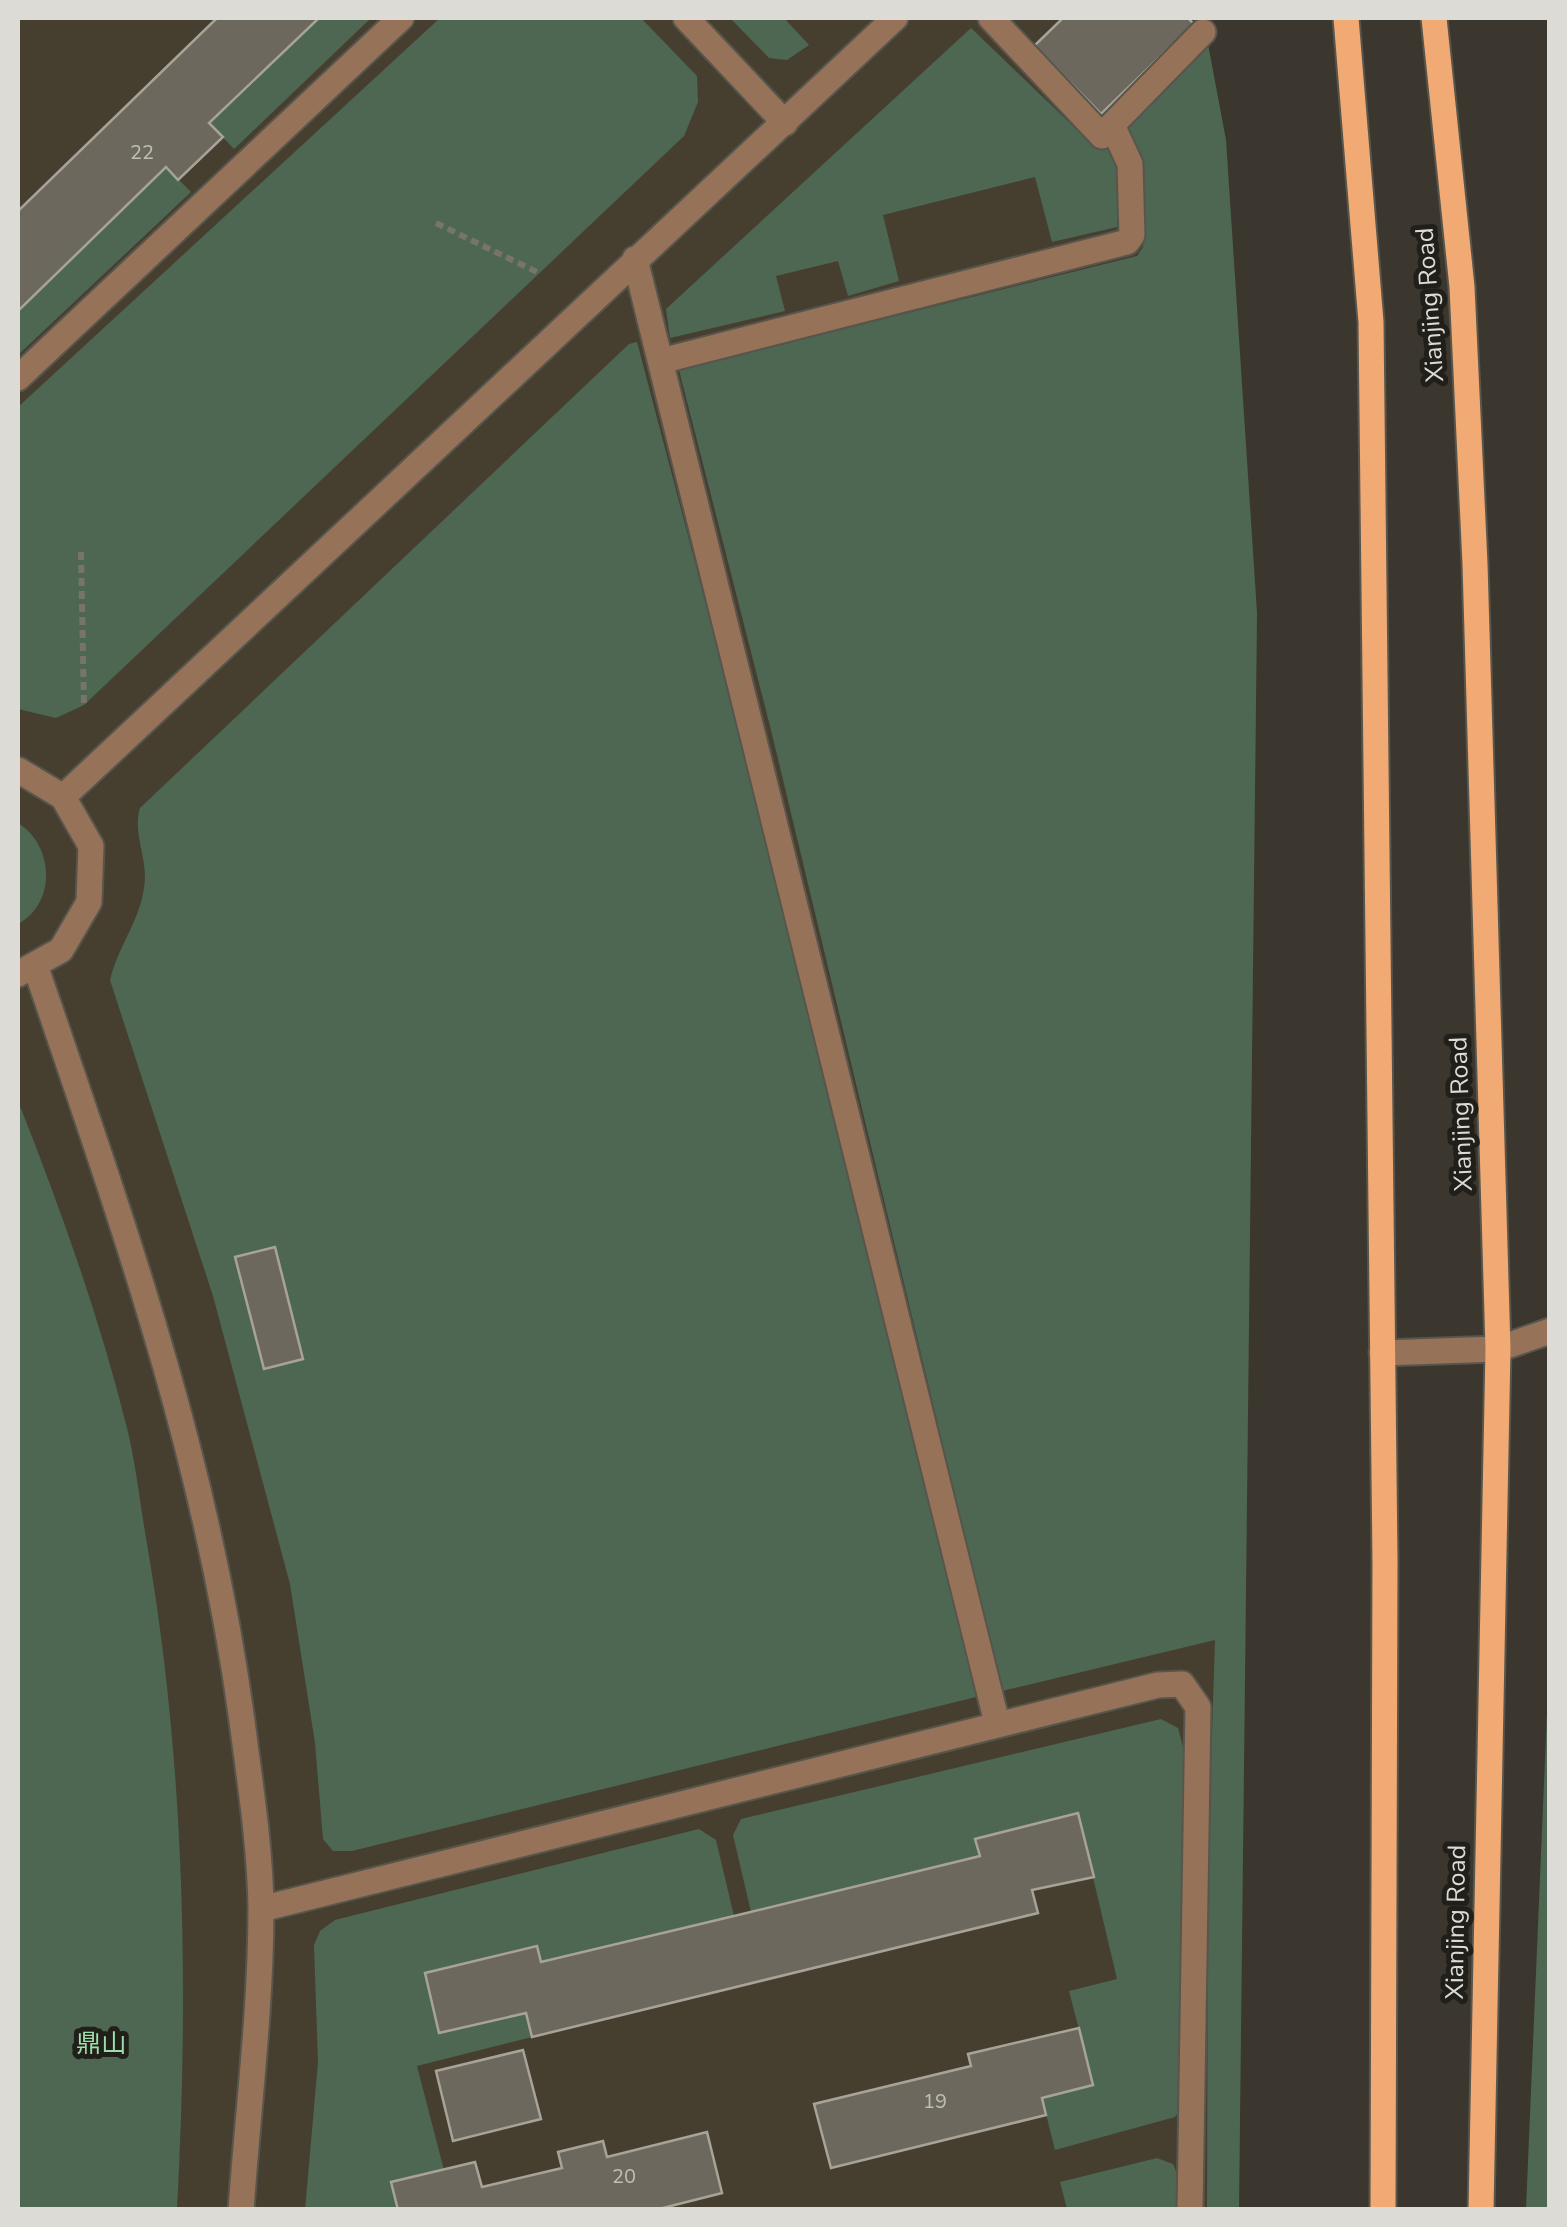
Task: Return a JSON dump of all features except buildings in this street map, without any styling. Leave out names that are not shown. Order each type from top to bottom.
[{"type":"main road","points":[[1346,18],[1371,322],[1382,1353],[1383,2210]]},
{"type":"main road","name":"Xianjing Road","points":[[1434,18],[1462,287],[1475,564],[1498,1349],[1481,2210]]},
{"type":"street","points":[[18,378],[401,18]]},
{"type":"street","points":[[686,18],[785,123]]},
{"type":"street","points":[[63,797],[895,18]]},
{"type":"street","points":[[991,18],[1102,136],[1203,32]]},
{"type":"street","points":[[661,361],[1127,242],[1132,235],[1130,164],[1112,125]]},
{"type":"street","points":[[635,259],[997,1722]]},
{"type":"street","points":[[18,770],[63,797],[91,846],[90,902],[61,950],[26,970],[144,1283],[200,1482],[234,1662],[255,1814],[261,1909],[241,2210]]},
{"type":"street","points":[[1382,1353],[1498,1349],[1550,1332]]},
{"type":"street","points":[[261,1909],[997,1722],[1158,1685],[1182,1684],[1198,1707],[1190,2210]]},
{"type":"path","points":[[436,223],[538,272]]},
{"type":"path","points":[[81,552],[84,706]]},
{"type":"shaded area","points":[[18,18],[1188,18],[1203,32],[1226,140],[1257,613],[1239,2209],[18,2209]]},
{"type":"green space","points":[[319,18],[371,18],[234,149],[209,123]]},
{"type":"green space","points":[[440,18],[641,18],[697,76],[698,102],[684,136],[84,705],[56,718],[18,709],[18,407]]},
{"type":"green space","points":[[730,18],[784,18],[809,45],[787,60],[769,58]]},
{"type":"green space","points":[[971,28],[1097,149],[1105,143],[1120,173],[1117,227],[1052,242],[1035,177],[883,215],[899,281],[848,296],[838,261],[776,276],[785,311],[670,338],[666,309]]},
{"type":"green space","points":[[1208,44],[1226,140],[1257,613],[1239,2209],[1207,2209],[1208,1858],[1215,1640],[1002,1691],[772,734],[679,370],[1137,256],[1143,247],[1144,232],[1125,125]]},
{"type":"green space","points":[[166,167],[191,192],[18,355],[18,311]]},
{"type":"green space","points":[[637,342],[731,699],[980,1696],[352,1851],[333,1851],[323,1839],[315,1743],[290,1584],[213,1296],[110,980],[144,891],[138,817],[140,808],[629,344]],"holes":[[[275,1248],[303,1359],[264,1369],[235,1258]]]},
{"type":"green space","points":[[18,823],[39,845],[46,874],[40,902],[18,924]]},
{"type":"green space","name":"鼎山","points":[[18,1101],[77,1261],[115,1383],[133,1454],[160,1627],[181,1876],[183,2042],[177,2209],[18,2209]]},
{"type":"green space","points":[[1549,1665],[1550,2209],[1526,2210],[1526,2209]]},
{"type":"green space","points":[[1161,1719],[1178,1728],[1185,1754],[1184,2104],[1175,2117],[1055,2150],[1042,2098],[1093,2084],[1069,1991],[1117,1979],[1078,1814],[976,1839],[980,1856],[751,1912],[733,1835],[741,1819]]},
{"type":"green space","points":[[699,1829],[716,1840],[734,1916],[541,1962],[537,1946],[425,1973],[440,2032],[526,2013],[532,2037],[417,2066],[444,2170],[398,2209],[305,2210],[318,2062],[314,1945],[320,1931],[335,1920]]},
{"type":"green space","points":[[1157,2158],[1173,2164],[1180,2180],[1179,2209],[1067,2209],[1060,2182]]}]
